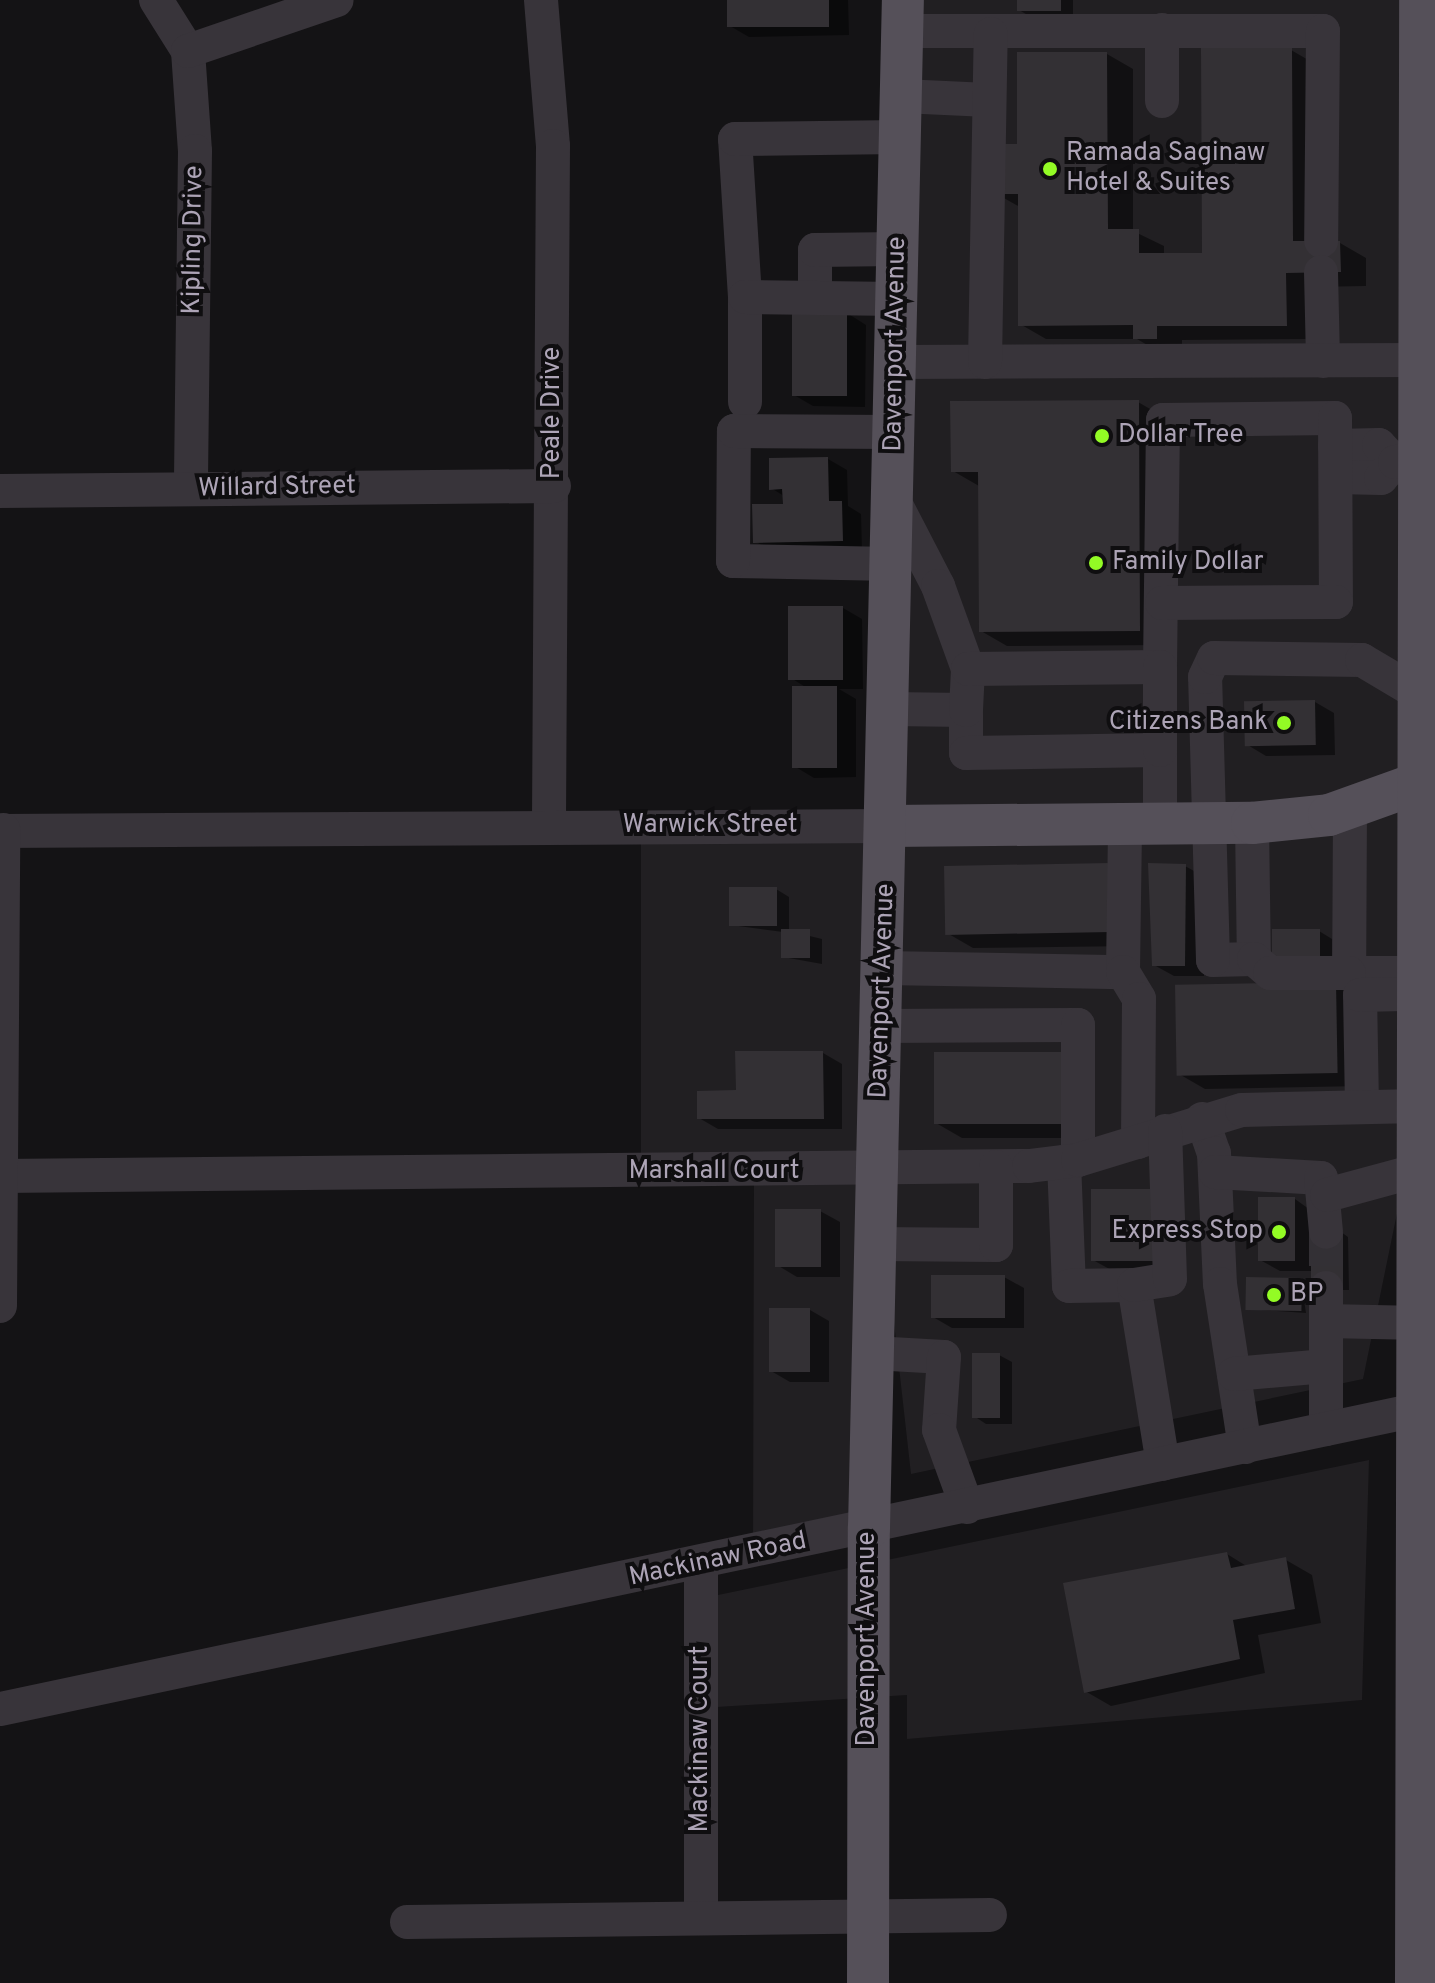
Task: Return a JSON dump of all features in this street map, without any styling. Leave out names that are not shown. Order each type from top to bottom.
[{"type":"main road","points":[[1416,1983],[1426,1733],[1429,1407],[1421,1323],[1418,983],[1427,798],[1416,692],[1406,462],[1418,360],[1427,211],[1420,0]]},
{"type":"main road","name":"Davenport Avenue","points":[[868,1983],[869,1528],[888,826],[902,16]]},
{"type":"main road","name":"Warwick Street","points":[[888,826],[1252,823],[1427,798]]},
{"type":"street","name":"Kipling Drive","points":[[156,0],[188,51],[195,151],[191,489]]},
{"type":"street","points":[[188,51],[337,0]]},
{"type":"street","name":"Peale Drive","points":[[541,0],[553,146],[554,486],[549,826]]},
{"type":"street","points":[[902,16],[991,34],[1162,30],[1323,31],[1323,361]]},
{"type":"street","points":[[1162,30],[1162,101]]},
{"type":"street","points":[[985,362],[991,34]]},
{"type":"street","points":[[902,96],[988,100]]},
{"type":"street","points":[[745,402],[745,297],[735,139],[900,137]]},
{"type":"street","points":[[815,298],[815,250],[898,249]]},
{"type":"street","points":[[745,297],[897,299]]},
{"type":"street","points":[[896,362],[1418,360]]},
{"type":"street","points":[[881,1026],[1078,1025],[1069,1286],[1134,1285],[1170,1279],[1139,999],[1123,972],[1142,824],[1160,750],[1163,420],[1335,418],[1336,602],[1162,603]]},
{"type":"street","points":[[893,564],[733,561],[734,431],[895,432]]},
{"type":"street","points":[[1335,461],[1379,445],[1406,462]]},
{"type":"street","name":"Willard Street","points":[[0,491],[554,486]]},
{"type":"street","points":[[894,501],[938,586],[968,669],[966,753],[1160,750]]},
{"type":"street","points":[[1416,692],[1362,660],[1214,658],[1205,677],[1213,960],[1254,959],[1270,973],[1349,973],[1418,983]]},
{"type":"street","points":[[968,669],[1160,667]]},
{"type":"street","points":[[890,709],[966,710]]},
{"type":"street","points":[[1349,973],[1350,809]]},
{"type":"street","points":[[1252,823],[1254,959]]},
{"type":"street","name":"Warwick Street","points":[[1,830],[888,826]]},
{"type":"street","points":[[0,1306],[1,830]]},
{"type":"street","points":[[883,968],[1123,972]]},
{"type":"street","points":[[1362,1107],[1360,995],[1418,983]]},
{"type":"street","name":"Marshall Court","points":[[1,1176],[877,1171],[996,1167],[1071,1161],[1202,1119],[1242,1110],[1419,1106]]},
{"type":"street","points":[[1202,1119],[1215,1172],[1220,1284],[1245,1447]]},
{"type":"street","points":[[875,1244],[996,1245],[996,1167]]},
{"type":"street","points":[[1327,1195],[1419,1170]]},
{"type":"street","points":[[1215,1172],[1303,1172],[1321,1178],[1327,1195],[1326,1232]]},
{"type":"street","points":[[1134,1285],[1163,1464]]},
{"type":"street","points":[[1326,1288],[1326,1429]]},
{"type":"street","points":[[1326,1321],[1421,1323]]},
{"type":"street","points":[[873,1353],[944,1357],[939,1430],[967,1507]]},
{"type":"street","points":[[1234,1374],[1326,1366]]},
{"type":"street","name":"Mackinaw Road","points":[[0,1709],[701,1564],[1429,1407]]},
{"type":"street","name":"Mackinaw Court","points":[[701,1564],[701,1915]]},
{"type":"street","points":[[407,1922],[701,1915],[990,1915]]},
{"type":"shaded area","points":[[903,0],[1420,0],[1419,1106],[1363,1379],[911,1474],[878,1180],[869,1528],[753,1553],[754,1172],[641,1173],[641,826],[887,826]]},
{"type":"shaded area","points":[[1369,1460],[1362,1700],[907,1739],[907,1695],[701,1708],[718,1595]]},
{"type":"building","points":[[727,0],[829,0],[829,27],[727,27]]},
{"type":"building","points":[[1017,0],[1061,0],[1061,11],[1017,11]]},
{"type":"building","name":"Ramada Saginaw Hotel & Suites","points":[[1201,48],[1292,48],[1293,241],[1340,241],[1341,272],[1286,273],[1287,326],[1157,326],[1157,339],[1133,339],[1133,325],[1018,326],[1018,194],[993,194],[993,144],[1017,144],[1017,52],[1107,52],[1108,229],[1139,229],[1139,253],[1202,253]]},
{"type":"building","points":[[792,311],[847,311],[847,396],[792,396]]},
{"type":"building","points":[[1139,400],[1140,631],[979,632],[978,472],[951,472],[950,401]]},
{"type":"building","points":[[828,457],[829,501],[842,501],[843,541],[753,543],[752,504],[783,504],[782,489],[769,490],[769,458]]},
{"type":"building","points":[[788,606],[843,606],[843,680],[788,680]]},
{"type":"building","points":[[792,686],[837,686],[837,768],[792,768]]},
{"type":"building","points":[[1315,700],[1316,745],[1245,746],[1244,701]]},
{"type":"building","points":[[1110,863],[1111,932],[945,935],[944,866]]},
{"type":"building","points":[[1148,863],[1186,864],[1185,966],[1152,966]]},
{"type":"building","points":[[729,887],[777,887],[777,926],[729,926]]},
{"type":"building","points":[[781,929],[810,929],[810,958],[781,958]]},
{"type":"building","points":[[1272,929],[1320,929],[1320,961],[1272,961]]},
{"type":"building","points":[[1336,982],[1338,1073],[1177,1076],[1175,985]]},
{"type":"building","points":[[735,1051],[823,1051],[824,1119],[697,1119],[697,1091],[736,1090]]},
{"type":"building","points":[[934,1052],[1068,1052],[1068,1124],[934,1124]]},
{"type":"building","points":[[1091,1189],[1159,1189],[1159,1261],[1091,1261]]},
{"type":"building","points":[[1258,1197],[1295,1197],[1295,1261],[1258,1261]]},
{"type":"building","points":[[775,1209],[821,1209],[821,1267],[775,1267]]},
{"type":"building","points":[[1311,1232],[1343,1232],[1343,1288],[1311,1288]]},
{"type":"building","points":[[931,1275],[1005,1275],[1005,1318],[931,1318]]},
{"type":"building","points":[[1246,1277],[1302,1278],[1301,1311],[1245,1310]]},
{"type":"building","points":[[769,1308],[810,1308],[810,1372],[769,1372]]},
{"type":"building","points":[[972,1353],[1000,1353],[1000,1418],[972,1418]]},
{"type":"building","points":[[1227,1552],[1231,1568],[1286,1557],[1295,1609],[1233,1620],[1240,1659],[1084,1693],[1063,1583]]},
{"type":"tunnel","points":[[1326,1232],[1326,1288]]},
{"type":"place","name":"Ramada Saginaw Hotel & Suites","points":[[1050,169]]},
{"type":"place","name":"Dollar Tree","points":[[1102,436]]},
{"type":"place","name":"Family Dollar","points":[[1096,563]]},
{"type":"place","name":"Citizens Bank","points":[[1284,723]]},
{"type":"place","name":"Express Stop","points":[[1279,1232]]},
{"type":"place","name":"BP","points":[[1274,1295]]}]
